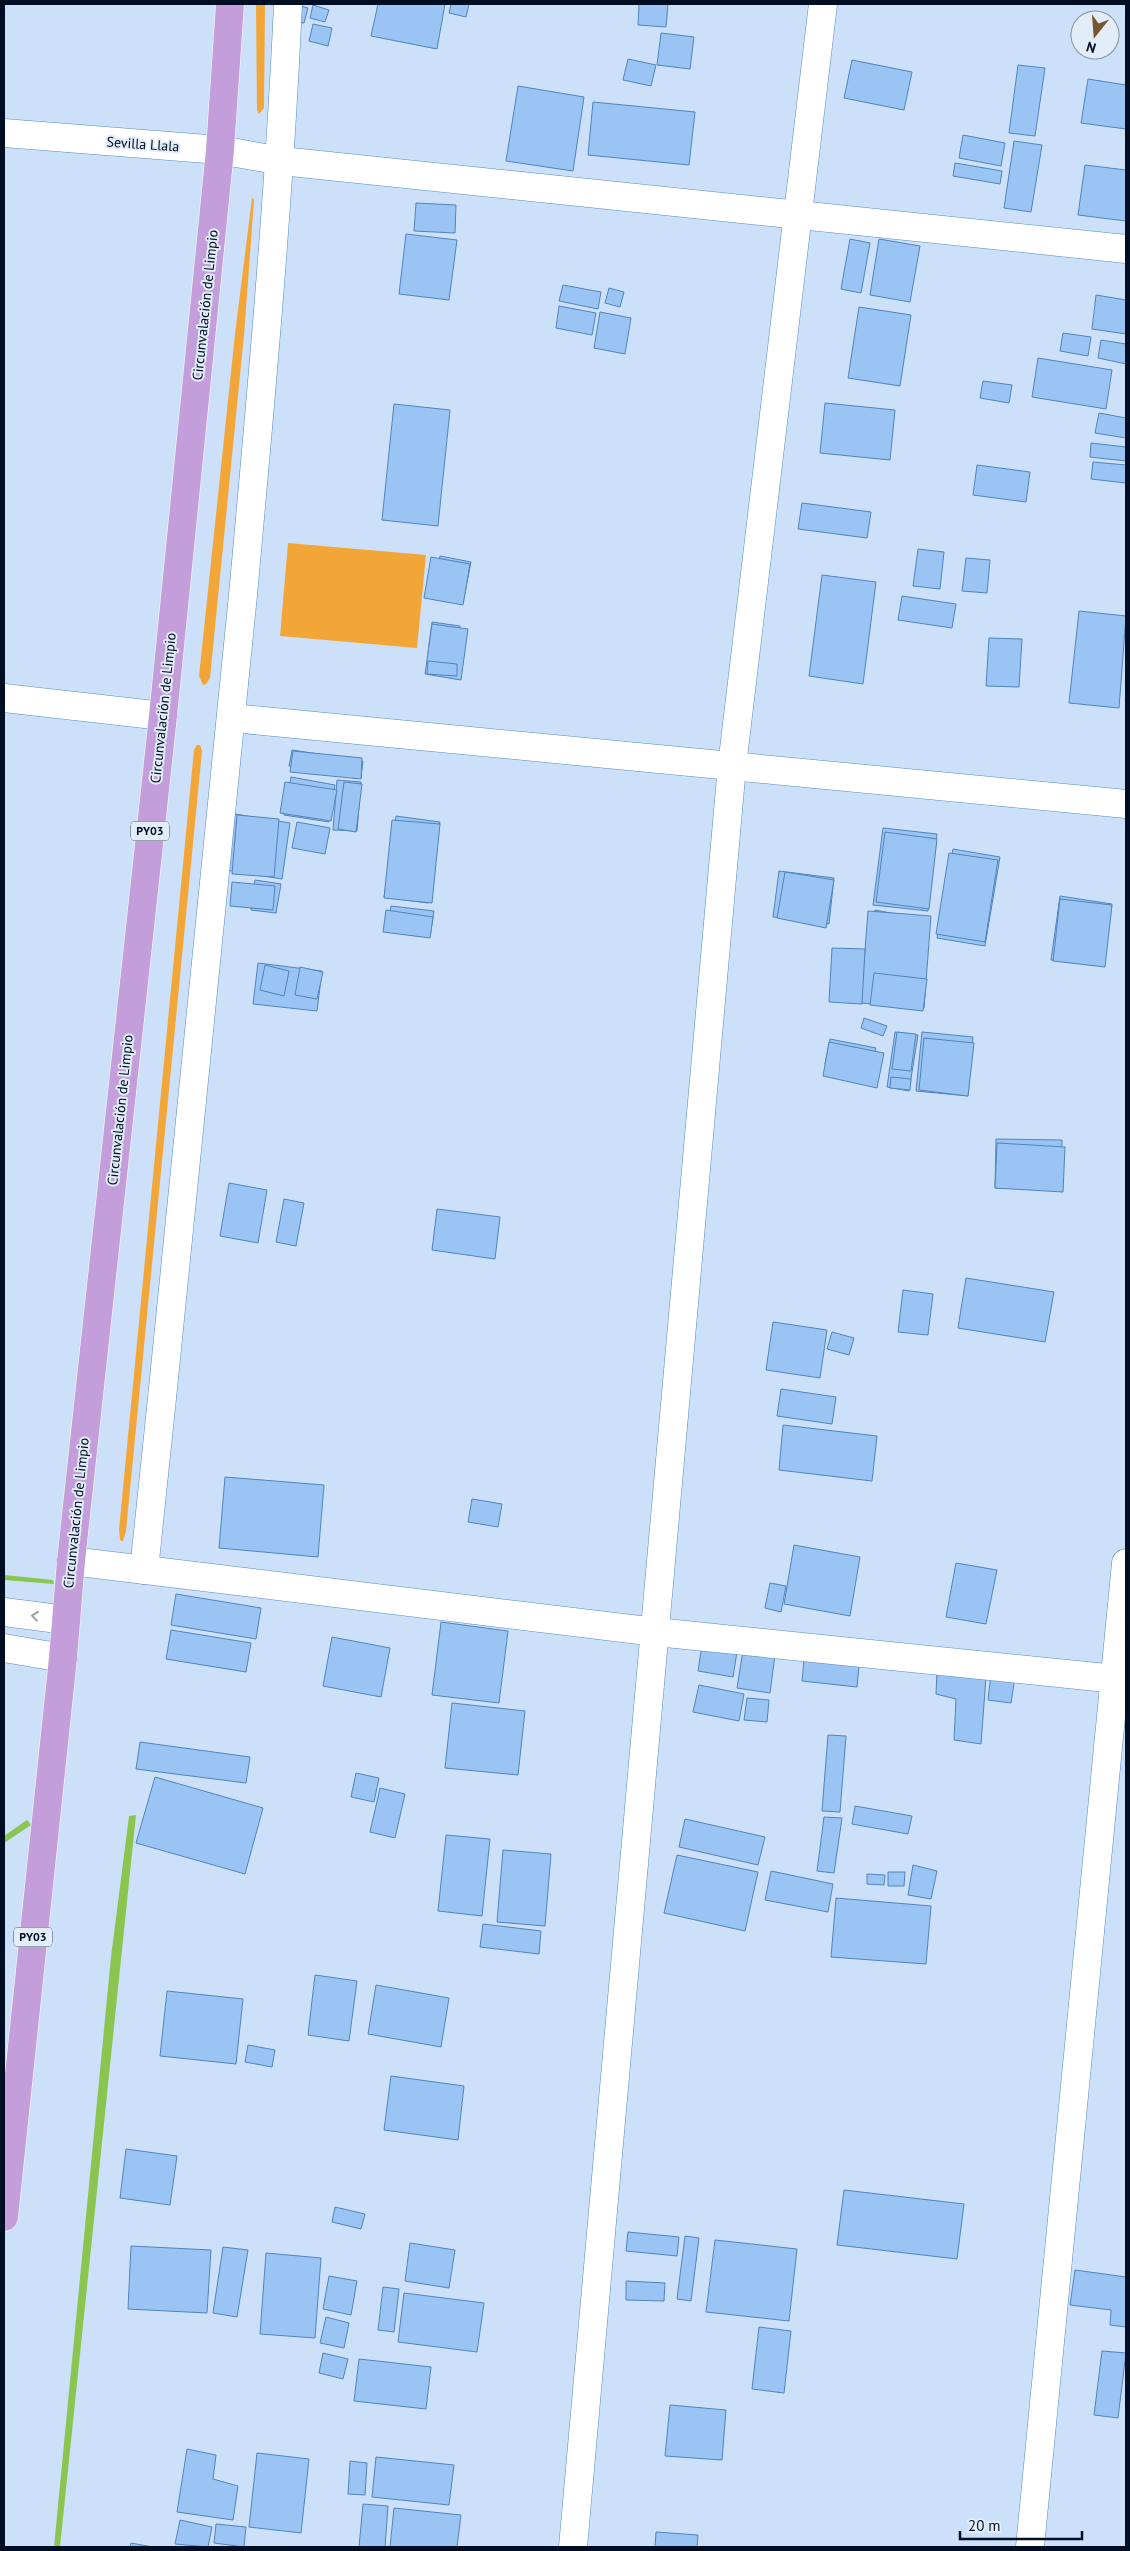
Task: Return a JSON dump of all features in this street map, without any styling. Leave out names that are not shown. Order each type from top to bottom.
[{"type":"highway","name":"Circunvalación de Limpio","points":[[4,2216],[63,1658],[70,1561],[163,716],[220,150],[230,4]]},
{"type":"street","points":[[144,1570],[232,718],[281,161],[288,4]]},
{"type":"street","points":[[573,2547],[732,766],[823,4]]},
{"type":"street","name":"Sevilla Llala","points":[[4,133],[220,150],[281,161],[798,213],[1126,249]]},
{"type":"street","points":[[4,698],[163,716]]},
{"type":"street","points":[[232,718],[1126,804]]},
{"type":"street","points":[[70,1561],[656,1632],[1121,1679]]},
{"type":"street","points":[[1030,2547],[1121,1679],[1126,1562]]},
{"type":"street","points":[[4,1612],[66,1620]]},
{"type":"street","points":[[4,1648],[63,1658]]},
{"type":"shaded area","points":[[256,4],[265,4],[264,108],[259,114],[257,110]]},
{"type":"shaded area","points":[[252,198],[254,200],[244,335],[210,678],[203,685],[199,676],[235,334]]},
{"type":"shaded area","points":[[288,543],[426,555],[417,648],[280,636]]},
{"type":"shaded area","points":[[197,745],[200,745],[202,751],[126,1531],[123,1541],[120,1540],[119,1530],[194,750]]},
{"type":"shaded area","points":[[4,1575],[53,1580],[54,1584],[4,1580]]},
{"type":"shaded area","points":[[136,1815],[60,2547],[54,2547],[111,1957],[129,1816]]},
{"type":"shaded area","points":[[27,1820],[31,1825],[4,1843],[4,1836]]},
{"type":"building","points":[[293,4],[308,8],[304,23],[289,20]]},
{"type":"building","points":[[378,4],[445,4],[437,49],[371,36]]},
{"type":"building","points":[[451,4],[469,4],[466,17],[449,13]]},
{"type":"building","points":[[639,4],[668,4],[666,27],[638,25]]},
{"type":"building","points":[[313,5],[329,10],[325,22],[310,18]]},
{"type":"building","points":[[313,24],[332,28],[328,46],[309,41]]},
{"type":"building","points":[[661,33],[694,37],[690,69],[657,65]]},
{"type":"building","points":[[628,59],[656,65],[651,86],[623,80]]},
{"type":"building","points":[[852,60],[912,72],[904,110],[844,98]]},
{"type":"building","points":[[1018,65],[1045,68],[1035,136],[1009,133]]},
{"type":"building","points":[[1088,79],[1126,85],[1126,129],[1081,123]]},
{"type":"building","points":[[518,86],[584,97],[573,171],[506,161]]},
{"type":"building","points":[[593,102],[695,112],[689,165],[588,155]]},
{"type":"building","points":[[963,135],[1005,143],[1001,166],[959,158]]},
{"type":"building","points":[[1014,141],[1042,145],[1031,212],[1004,208]]},
{"type":"building","points":[[955,163],[1002,171],[1000,184],[953,176]]},
{"type":"building","points":[[1085,165],[1126,170],[1126,221],[1078,215]]},
{"type":"building","points":[[416,203],[456,205],[455,233],[414,231]]},
{"type":"building","points":[[406,234],[457,240],[449,300],[399,294]]},
{"type":"building","points":[[850,239],[870,243],[861,293],[841,289]]},
{"type":"building","points":[[879,239],[920,246],[910,302],[870,295]]},
{"type":"building","points":[[563,285],[601,292],[598,309],[559,301]]},
{"type":"building","points":[[609,288],[624,292],[620,307],[605,303]]},
{"type":"building","points":[[1096,295],[1126,300],[1126,334],[1092,329]]},
{"type":"building","points":[[559,306],[596,313],[592,335],[556,328]]},
{"type":"building","points":[[859,307],[911,315],[900,386],[848,378]]},
{"type":"building","points":[[600,312],[631,318],[625,354],[594,348]]},
{"type":"building","points":[[1063,333],[1091,337],[1088,356],[1060,351]]},
{"type":"building","points":[[1101,340],[1126,344],[1126,364],[1098,358]]},
{"type":"building","points":[[1038,358],[1112,370],[1106,409],[1032,397]]},
{"type":"building","points":[[983,381],[1012,385],[1009,403],[980,398]]},
{"type":"building","points":[[825,403],[895,410],[890,460],[820,453]]},
{"type":"building","points":[[394,404],[450,410],[438,526],[382,520]]},
{"type":"building","points":[[1099,413],[1126,418],[1126,438],[1095,433]]},
{"type":"building","points":[[1091,443],[1126,447],[1126,461],[1090,457]]},
{"type":"building","points":[[1093,462],[1126,465],[1126,483],[1091,479]]},
{"type":"building","points":[[977,465],[1030,472],[1026,502],[973,495]]},
{"type":"building","points":[[802,503],[871,512],[867,538],[798,529]]},
{"type":"building","points":[[918,549],[944,552],[940,589],[913,586]]},
{"type":"building","points":[[440,556],[471,562],[463,603],[432,597]]},
{"type":"building","points":[[431,557],[470,564],[463,605],[424,598]]},
{"type":"building","points":[[966,558],[990,560],[987,593],[962,591]]},
{"type":"building","points":[[822,575],[876,582],[863,684],[809,676]]},
{"type":"building","points":[[902,596],[956,604],[952,628],[898,620]]},
{"type":"building","points":[[1079,611],[1126,616],[1119,708],[1069,703]]},
{"type":"building","points":[[432,622],[460,626],[456,657],[428,653]]},
{"type":"building","points":[[432,624],[468,629],[461,680],[425,674]]},
{"type":"building","points":[[989,638],[1022,639],[1019,687],[986,686]]},
{"type":"building","points":[[428,661],[457,664],[457,676],[427,674]]},
{"type":"building","points":[[292,750],[363,761],[361,778],[289,766]]},
{"type":"building","points":[[293,751],[362,758],[361,779],[290,772]]},
{"type":"building","points":[[291,777],[335,785],[329,822],[284,815]]},
{"type":"building","points":[[337,780],[361,782],[357,831],[333,830]]},
{"type":"building","points":[[285,782],[337,790],[331,821],[280,813]]},
{"type":"building","points":[[344,782],[362,784],[356,832],[338,829]]},
{"type":"building","points":[[235,814],[290,823],[282,879],[226,870]]},
{"type":"building","points":[[237,815],[279,819],[274,877],[232,874]]},
{"type":"building","points":[[396,816],[440,822],[428,903],[384,897]]},
{"type":"building","points":[[392,820],[440,824],[432,903],[384,898]]},
{"type":"building","points":[[297,822],[330,828],[325,854],[292,848]]},
{"type":"building","points":[[883,828],[937,834],[928,911],[873,905]]},
{"type":"building","points":[[885,832],[937,839],[929,909],[876,902]]},
{"type":"building","points":[[953,849],[1000,857],[985,946],[937,938]]},
{"type":"building","points":[[949,853],[998,860],[985,942],[936,934]]},
{"type":"building","points":[[779,871],[834,878],[829,924],[773,917]]},
{"type":"building","points":[[785,872],[834,880],[826,928],[777,918]]},
{"type":"building","points":[[255,880],[281,884],[276,913],[251,910]]},
{"type":"building","points":[[232,882],[275,886],[273,910],[230,906]]},
{"type":"building","points":[[1060,896],[1112,904],[1103,966],[1051,960]]},
{"type":"building","points":[[1060,899],[1112,905],[1105,967],[1053,961]]},
{"type":"building","points":[[391,906],[434,911],[430,937],[387,932]]},
{"type":"building","points":[[386,910],[433,917],[430,938],[383,932]]},
{"type":"building","points":[[875,910],[927,920],[918,973],[865,963]]},
{"type":"building","points":[[868,911],[931,916],[924,1008],[861,1003]]},
{"type":"building","points":[[832,948],[865,949],[862,1004],[829,1002]]},
{"type":"building","points":[[258,963],[322,971],[317,1011],[253,1004]]},
{"type":"building","points":[[265,965],[289,971],[284,996],[260,990]]},
{"type":"building","points":[[300,967],[323,972],[317,999],[295,995]]},
{"type":"building","points":[[874,973],[927,979],[923,1011],[870,1005]]},
{"type":"building","points":[[864,1018],[887,1026],[883,1036],[861,1028]]},
{"type":"building","points":[[895,1032],[918,1035],[909,1091],[887,1087]]},
{"type":"building","points":[[897,1032],[916,1034],[911,1071],[892,1069]]},
{"type":"building","points":[[922,1032],[973,1037],[968,1096],[916,1091]]},
{"type":"building","points":[[924,1038],[974,1043],[968,1096],[919,1090]]},
{"type":"building","points":[[830,1039],[876,1048],[871,1073],[825,1064]]},
{"type":"building","points":[[829,1042],[884,1053],[877,1088],[823,1076]]},
{"type":"building","points":[[891,1077],[911,1079],[910,1090],[890,1088]]},
{"type":"building","points":[[996,1139],[1062,1140],[1061,1189],[995,1188]]},
{"type":"building","points":[[997,1143],[1065,1147],[1063,1192],[995,1188]]},
{"type":"building","points":[[229,1183],[267,1190],[258,1243],[220,1236]]},
{"type":"building","points":[[284,1199],[304,1203],[296,1246],[276,1242]]},
{"type":"building","points":[[437,1209],[500,1217],[495,1259],[432,1250]]},
{"type":"building","points":[[966,1278],[1054,1292],[1045,1342],[958,1328]]},
{"type":"building","points":[[903,1290],[933,1294],[928,1335],[898,1332]]},
{"type":"building","points":[[773,1322],[827,1330],[820,1378],[766,1370]]},
{"type":"building","points":[[832,1332],[854,1338],[849,1355],[827,1349]]},
{"type":"building","points":[[781,1389],[836,1397],[832,1424],[777,1416]]},
{"type":"building","points":[[783,1425],[877,1436],[872,1481],[779,1470]]},
{"type":"building","points":[[225,1477],[324,1485],[318,1557],[219,1548]]},
{"type":"building","points":[[472,1499],[502,1504],[498,1527],[468,1522]]},
{"type":"building","points":[[794,1545],[860,1557],[850,1616],[784,1604]]},
{"type":"building","points":[[956,1563],[997,1570],[986,1624],[946,1617]]},
{"type":"building","points":[[770,1583],[786,1586],[781,1612],[765,1608]]},
{"type":"building","points":[[176,1594],[261,1608],[256,1639],[171,1625]]},
{"type":"building","points":[[441,1622],[508,1631],[499,1703],[432,1695]]},
{"type":"building","points":[[171,1630],[251,1643],[246,1672],[166,1659]]},
{"type":"building","points":[[332,1637],[390,1648],[381,1697],[323,1686]]},
{"type":"building","points":[[702,1645],[737,1652],[733,1677],[698,1671]]},
{"type":"building","points":[[743,1650],[775,1655],[770,1693],[737,1688]]},
{"type":"building","points":[[804,1660],[859,1666],[857,1687],[802,1681]]},
{"type":"building","points":[[937,1672],[986,1677],[981,1744],[954,1740],[956,1699],[936,1694]]},
{"type":"building","points":[[991,1674],[1015,1677],[1011,1703],[988,1700]]},
{"type":"building","points":[[699,1685],[744,1694],[739,1721],[693,1712]]},
{"type":"building","points":[[747,1698],[769,1700],[767,1722],[744,1720]]},
{"type":"building","points":[[452,1703],[525,1711],[518,1775],[445,1768]]},
{"type":"building","points":[[828,1735],[846,1736],[840,1812],[822,1811]]},
{"type":"building","points":[[140,1742],[250,1757],[246,1783],[136,1769]]},
{"type":"building","points":[[356,1773],[379,1778],[374,1802],[351,1797]]},
{"type":"building","points":[[155,1777],[263,1808],[245,1874],[136,1843]]},
{"type":"building","points":[[380,1788],[405,1794],[395,1838],[370,1832]]},
{"type":"building","points":[[855,1806],[912,1816],[908,1834],[852,1824]]},
{"type":"building","points":[[824,1817],[842,1818],[834,1873],[817,1871]]},
{"type":"building","points":[[685,1819],[765,1837],[758,1865],[679,1847]]},
{"type":"building","points":[[446,1835],[490,1839],[482,1916],[438,1911]]},
{"type":"building","points":[[503,1850],[551,1854],[545,1926],[497,1922]]},
{"type":"building","points":[[677,1855],[758,1872],[745,1931],[664,1913]]},
{"type":"building","points":[[913,1865],[937,1871],[931,1899],[908,1895]]},
{"type":"building","points":[[771,1871],[833,1884],[828,1912],[765,1900]]},
{"type":"building","points":[[888,1872],[905,1872],[904,1886],[888,1886]]},
{"type":"building","points":[[867,1874],[885,1875],[884,1885],[867,1884]]},
{"type":"building","points":[[836,1898],[931,1906],[926,1964],[831,1957]]},
{"type":"building","points":[[483,1924],[541,1931],[539,1954],[480,1947]]},
{"type":"building","points":[[315,1975],[357,1981],[349,2041],[308,2035]]},
{"type":"building","points":[[376,1985],[449,1998],[441,2047],[368,2034]]},
{"type":"building","points":[[167,1991],[243,1999],[236,2064],[160,2056]]},
{"type":"building","points":[[248,2045],[275,2050],[272,2067],[245,2062]]},
{"type":"building","points":[[391,2076],[464,2086],[458,2140],[384,2130]]},
{"type":"building","points":[[126,2149],[177,2156],[170,2205],[120,2198]]},
{"type":"building","points":[[844,2190],[964,2204],[957,2259],[837,2245]]},
{"type":"building","points":[[335,2207],[365,2214],[361,2229],[332,2222]]},
{"type":"building","points":[[628,2232],[679,2237],[677,2256],[626,2251]]},
{"type":"building","points":[[685,2236],[699,2238],[691,2301],[677,2299]]},
{"type":"building","points":[[715,2240],[797,2249],[789,2321],[706,2312]]},
{"type":"building","points":[[410,2243],[455,2250],[449,2288],[405,2281]]},
{"type":"building","points":[[131,2246],[211,2250],[207,2313],[128,2309]]},
{"type":"building","points":[[223,2247],[248,2250],[237,2317],[213,2313]]},
{"type":"building","points":[[266,2253],[321,2258],[315,2338],[260,2334]]},
{"type":"building","points":[[1075,2270],[1126,2277],[1126,2327],[1110,2325],[1111,2310],[1070,2305]]},
{"type":"building","points":[[329,2276],[357,2281],[351,2315],[323,2309]]},
{"type":"building","points":[[626,2281],[665,2283],[664,2301],[626,2300]]},
{"type":"building","points":[[383,2287],[399,2289],[394,2332],[378,2330]]},
{"type":"building","points":[[404,2293],[484,2303],[477,2352],[398,2342]]},
{"type":"building","points":[[326,2317],[349,2323],[344,2348],[320,2343]]},
{"type":"building","points":[[759,2327],[791,2331],[784,2393],[752,2389]]},
{"type":"building","points":[[1102,2351],[1126,2353],[1118,2418],[1094,2415]]},
{"type":"building","points":[[323,2353],[348,2359],[343,2379],[319,2373]]},
{"type":"building","points":[[359,2359],[431,2367],[426,2409],[354,2401]]},
{"type":"building","points":[[670,2405],[726,2410],[722,2460],[665,2456]]},
{"type":"building","points":[[187,2449],[216,2455],[213,2479],[238,2486],[233,2520],[177,2512]]},
{"type":"building","points":[[257,2453],[309,2459],[301,2533],[249,2527]]},
{"type":"building","points":[[376,2457],[454,2465],[449,2505],[372,2497]]},
{"type":"building","points":[[350,2461],[367,2463],[365,2495],[348,2494]]},
{"type":"building","points":[[363,2504],[388,2506],[385,2547],[359,2547]]},
{"type":"building","points":[[394,2508],[461,2515],[457,2547],[390,2547]]},
{"type":"building","points":[[180,2520],[212,2527],[208,2547],[175,2544]]},
{"type":"building","points":[[216,2524],[246,2527],[244,2547],[214,2543]]},
{"type":"building","points":[[656,2532],[698,2535],[697,2547],[655,2547]]},
{"type":"building","points":[[131,2543],[153,2547],[130,2547]]}]
